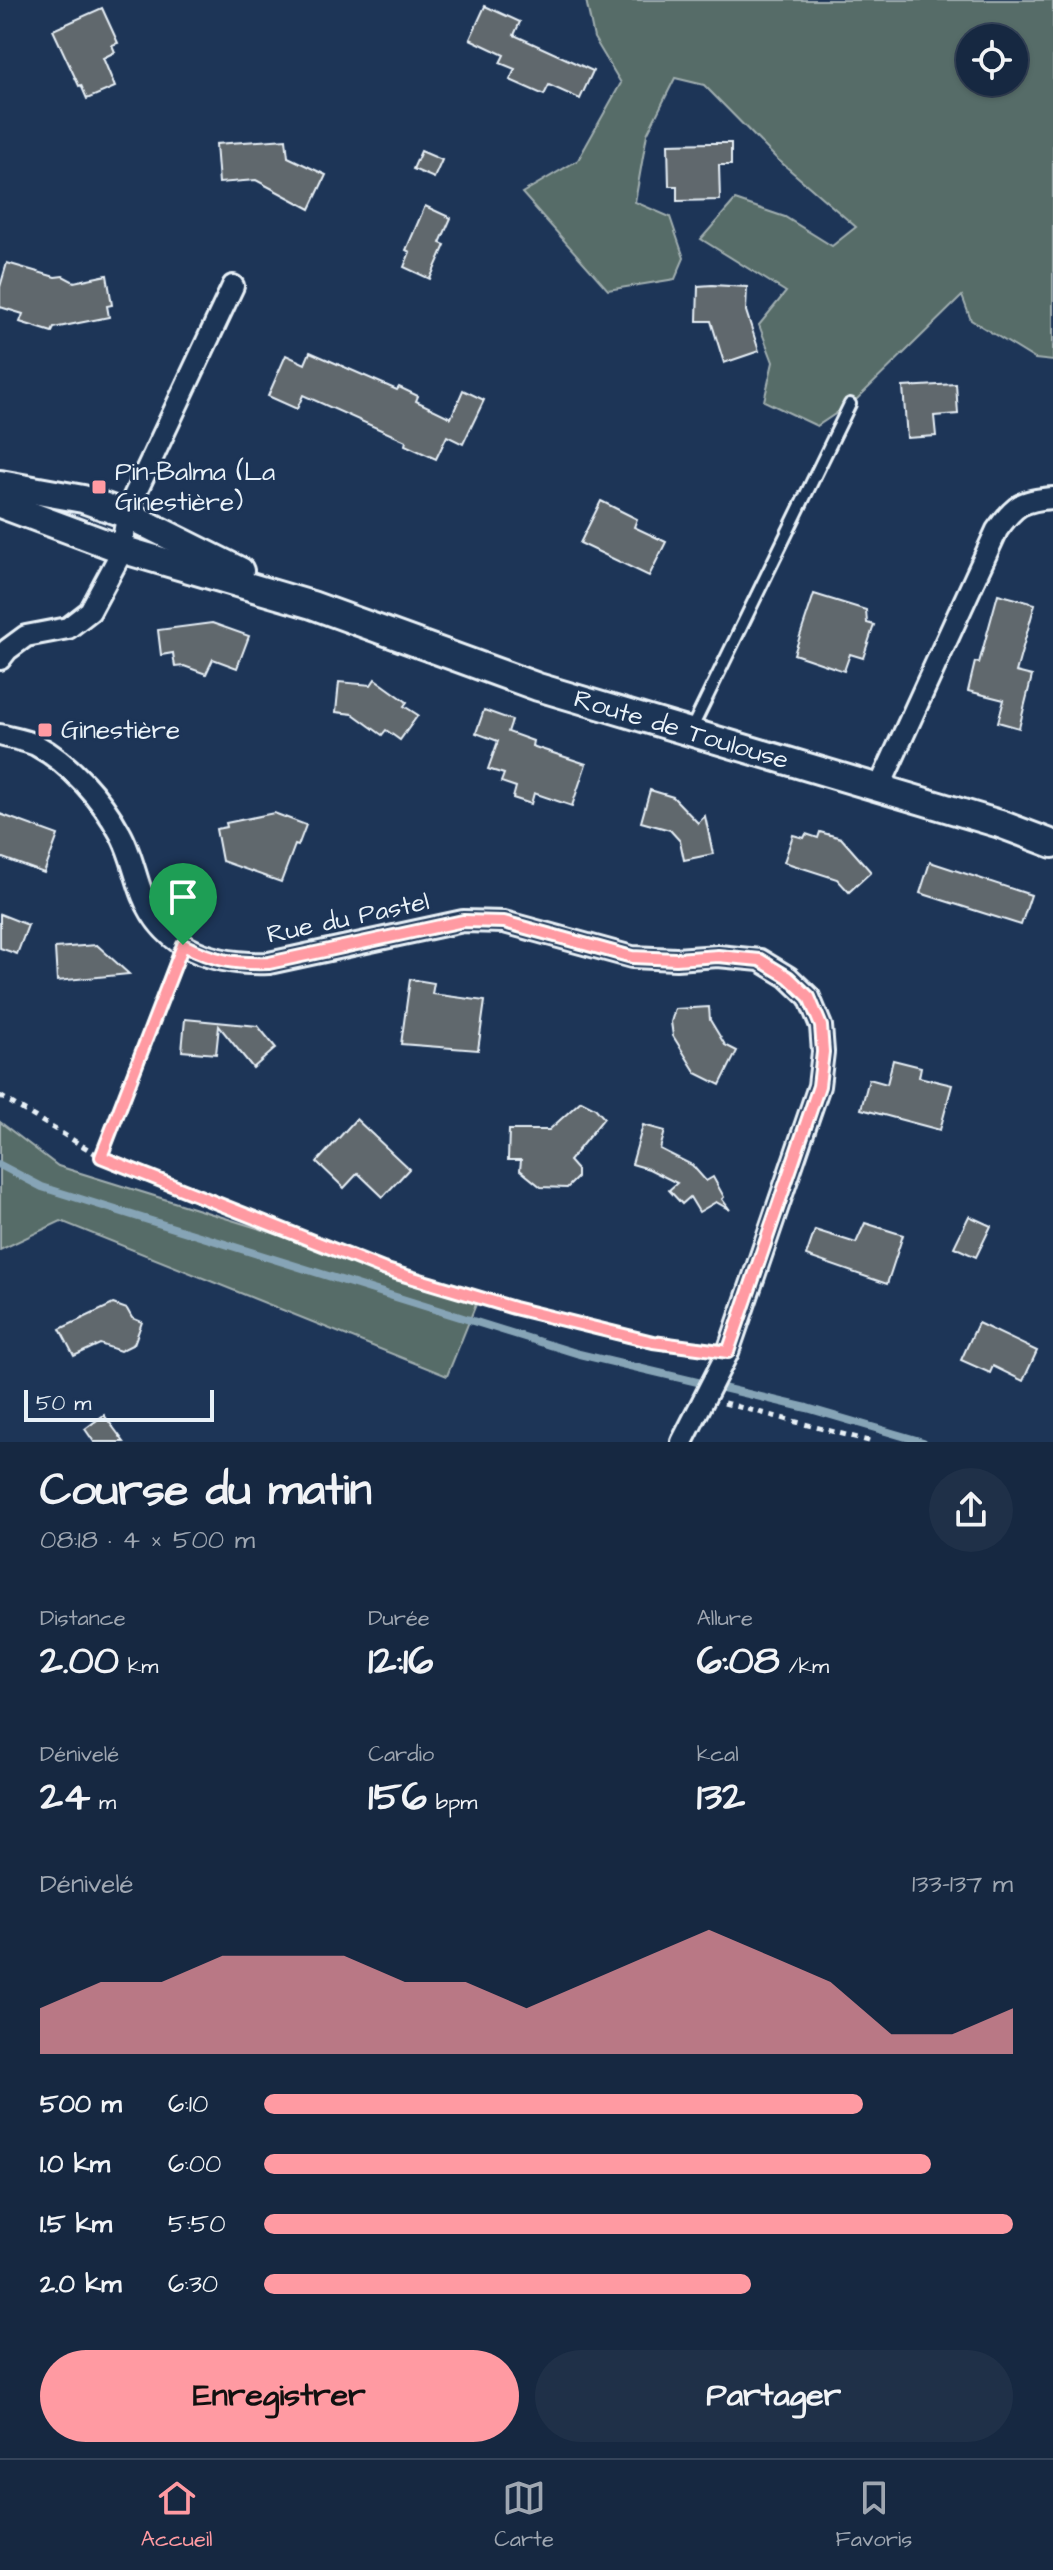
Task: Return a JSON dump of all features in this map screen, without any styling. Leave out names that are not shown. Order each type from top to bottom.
[{"type":"street","points":[[0,659],[26,636],[68,628],[90,611],[121,549],[128,515],[233,286]]},
{"type":"street","name":"Route de Toulouse","points":[[0,484],[83,499],[128,515],[312,605]]},
{"type":"street","points":[[879,788],[997,530],[1012,509],[1032,500],[1053,498]]},
{"type":"street","name":"Route de Toulouse","points":[[0,504],[121,549],[312,605],[538,687],[1000,824],[1053,844]]},
{"type":"street","name":"Rue du Pastel","points":[[0,735],[34,744],[66,766],[97,796],[122,835],[144,900],[159,925],[183,945],[209,957],[237,964],[269,963],[463,921],[504,922],[632,957],[676,959],[718,956],[760,960],[788,977],[809,997],[821,1026],[823,1052],[819,1086],[728,1352],[682,1442]]},
{"type":"lane","points":[[690,732],[850,404]]},
{"type":"path","points":[[101,1157],[183,945]]},
{"type":"path","points":[[0,1096],[101,1157],[383,1269],[514,1308],[653,1342],[728,1352]]},
{"type":"path","points":[[704,1402],[873,1442]]},
{"type":"green space","points":[[586,0],[1053,0],[1053,361],[1035,359],[971,320],[962,296],[856,400],[817,426],[764,401],[773,362],[759,325],[786,292],[701,239],[735,200],[785,217],[832,246],[856,227],[776,158],[704,85],[675,78],[647,134],[635,202],[670,217],[684,258],[675,279],[608,290],[522,193],[578,160],[621,83],[594,38]]},
{"type":"green space","points":[[0,1122],[58,1166],[479,1297],[447,1376],[61,1221],[0,1250]]},
{"type":"building","points":[[485,6],[520,22],[514,35],[593,71],[580,99],[549,85],[544,95],[510,80],[515,69],[500,63],[504,55],[470,39]]},
{"type":"building","points":[[102,8],[118,43],[112,45],[115,52],[103,58],[115,87],[87,99],[53,30]]},
{"type":"building","points":[[286,139],[288,157],[326,175],[310,209],[256,180],[219,183],[216,144]]},
{"type":"building","points":[[731,143],[731,165],[719,165],[720,200],[677,201],[677,186],[669,186],[668,144]]},
{"type":"building","points":[[421,151],[442,160],[434,178],[413,169]]},
{"type":"building","points":[[425,206],[451,218],[440,243],[445,245],[430,279],[404,267],[410,252],[406,250]]},
{"type":"building","points":[[7,263],[55,277],[63,276],[74,282],[107,275],[112,305],[107,306],[109,317],[54,328],[52,332],[20,322],[23,314],[0,307],[0,287]]},
{"type":"building","points":[[698,286],[747,287],[746,311],[759,351],[724,363],[711,321],[697,321]]},
{"type":"building","points":[[310,352],[397,390],[399,387],[418,396],[416,401],[451,418],[463,390],[484,400],[463,444],[447,436],[436,459],[405,445],[406,441],[303,395],[297,409],[268,396],[286,355],[305,364]]},
{"type":"building","points":[[956,384],[958,414],[934,416],[936,436],[907,438],[903,387]]},
{"type":"building","points":[[601,501],[637,519],[634,527],[666,542],[649,576],[580,543]]},
{"type":"building","points":[[814,594],[866,610],[867,623],[874,625],[863,658],[850,654],[844,671],[794,654]]},
{"type":"building","points":[[998,594],[1035,604],[1016,672],[1032,676],[1019,728],[998,722],[1004,700],[968,691]]},
{"type":"building","points":[[212,623],[249,636],[237,668],[213,659],[206,674],[184,666],[175,667],[173,653],[161,655],[158,630]]},
{"type":"building","points":[[375,679],[407,702],[404,706],[418,715],[400,740],[386,730],[382,735],[353,714],[336,712],[339,682],[371,685]]},
{"type":"building","points":[[484,710],[512,720],[508,732],[533,741],[532,746],[586,764],[572,806],[534,793],[531,804],[513,798],[516,787],[501,782],[504,774],[488,769],[498,741],[476,733]]},
{"type":"building","points":[[650,790],[673,797],[698,823],[705,816],[713,854],[684,860],[680,841],[670,830],[641,822]]},
{"type":"building","points":[[274,813],[306,825],[281,882],[222,861],[216,829],[227,827],[226,823]]},
{"type":"building","points":[[0,814],[58,835],[44,873],[0,857]]},
{"type":"building","points":[[820,832],[841,838],[871,872],[849,892],[837,879],[784,862],[793,835],[804,838],[806,834],[818,838]]},
{"type":"building","points":[[930,862],[1031,895],[1021,925],[920,893]]},
{"type":"building","points":[[0,914],[28,925],[17,954],[0,948]]},
{"type":"building","points":[[97,945],[129,974],[57,981],[55,948]]},
{"type":"building","points":[[410,979],[434,983],[432,994],[485,1001],[478,1050],[401,1044]]},
{"type":"building","points":[[709,1007],[710,1020],[725,1045],[737,1051],[720,1085],[696,1073],[673,1036],[671,1022],[675,1009]]},
{"type":"building","points":[[185,1019],[258,1026],[276,1048],[253,1068],[219,1026],[216,1054],[182,1051]]},
{"type":"building","points":[[893,1060],[921,1067],[919,1077],[952,1085],[940,1130],[861,1109],[869,1079],[887,1084]]},
{"type":"building","points":[[581,1101],[595,1108],[604,1118],[569,1161],[577,1170],[577,1178],[567,1188],[541,1187],[520,1170],[521,1160],[508,1160],[509,1130],[549,1130]]},
{"type":"building","points":[[356,1119],[409,1169],[383,1197],[358,1173],[344,1188],[317,1162]]},
{"type":"building","points":[[643,1125],[665,1131],[660,1149],[692,1165],[706,1181],[713,1177],[730,1210],[716,1202],[699,1212],[690,1197],[682,1204],[669,1190],[677,1183],[632,1164]]},
{"type":"building","points":[[969,1216],[991,1226],[976,1257],[954,1247]]},
{"type":"building","points":[[865,1223],[903,1235],[887,1284],[806,1256],[815,1230],[856,1243]]},
{"type":"building","points":[[113,1304],[127,1309],[132,1318],[142,1322],[134,1344],[120,1351],[100,1344],[74,1356],[60,1329]]},
{"type":"building","points":[[978,1323],[1037,1351],[1023,1381],[993,1366],[990,1373],[961,1360]]},
{"type":"building","points":[[104,1415],[124,1442],[94,1442],[85,1429]]},
{"type":"waterway","points":[[0,1165],[42,1187],[579,1354],[807,1408],[923,1442]]},
{"type":"place","name":"Pin-Balma (La Ginestière)","points":[[99,487]]},
{"type":"place","name":"Ginestière","points":[[45,730]]},
{"type":"route","points":[[463,921],[504,922],[632,957],[676,959],[718,956],[760,960],[788,977],[809,997],[821,1026],[823,1052],[819,1086],[728,1352],[653,1342],[514,1308],[383,1269],[101,1157],[183,945],[209,957],[237,964],[269,963],[463,921]]}]
